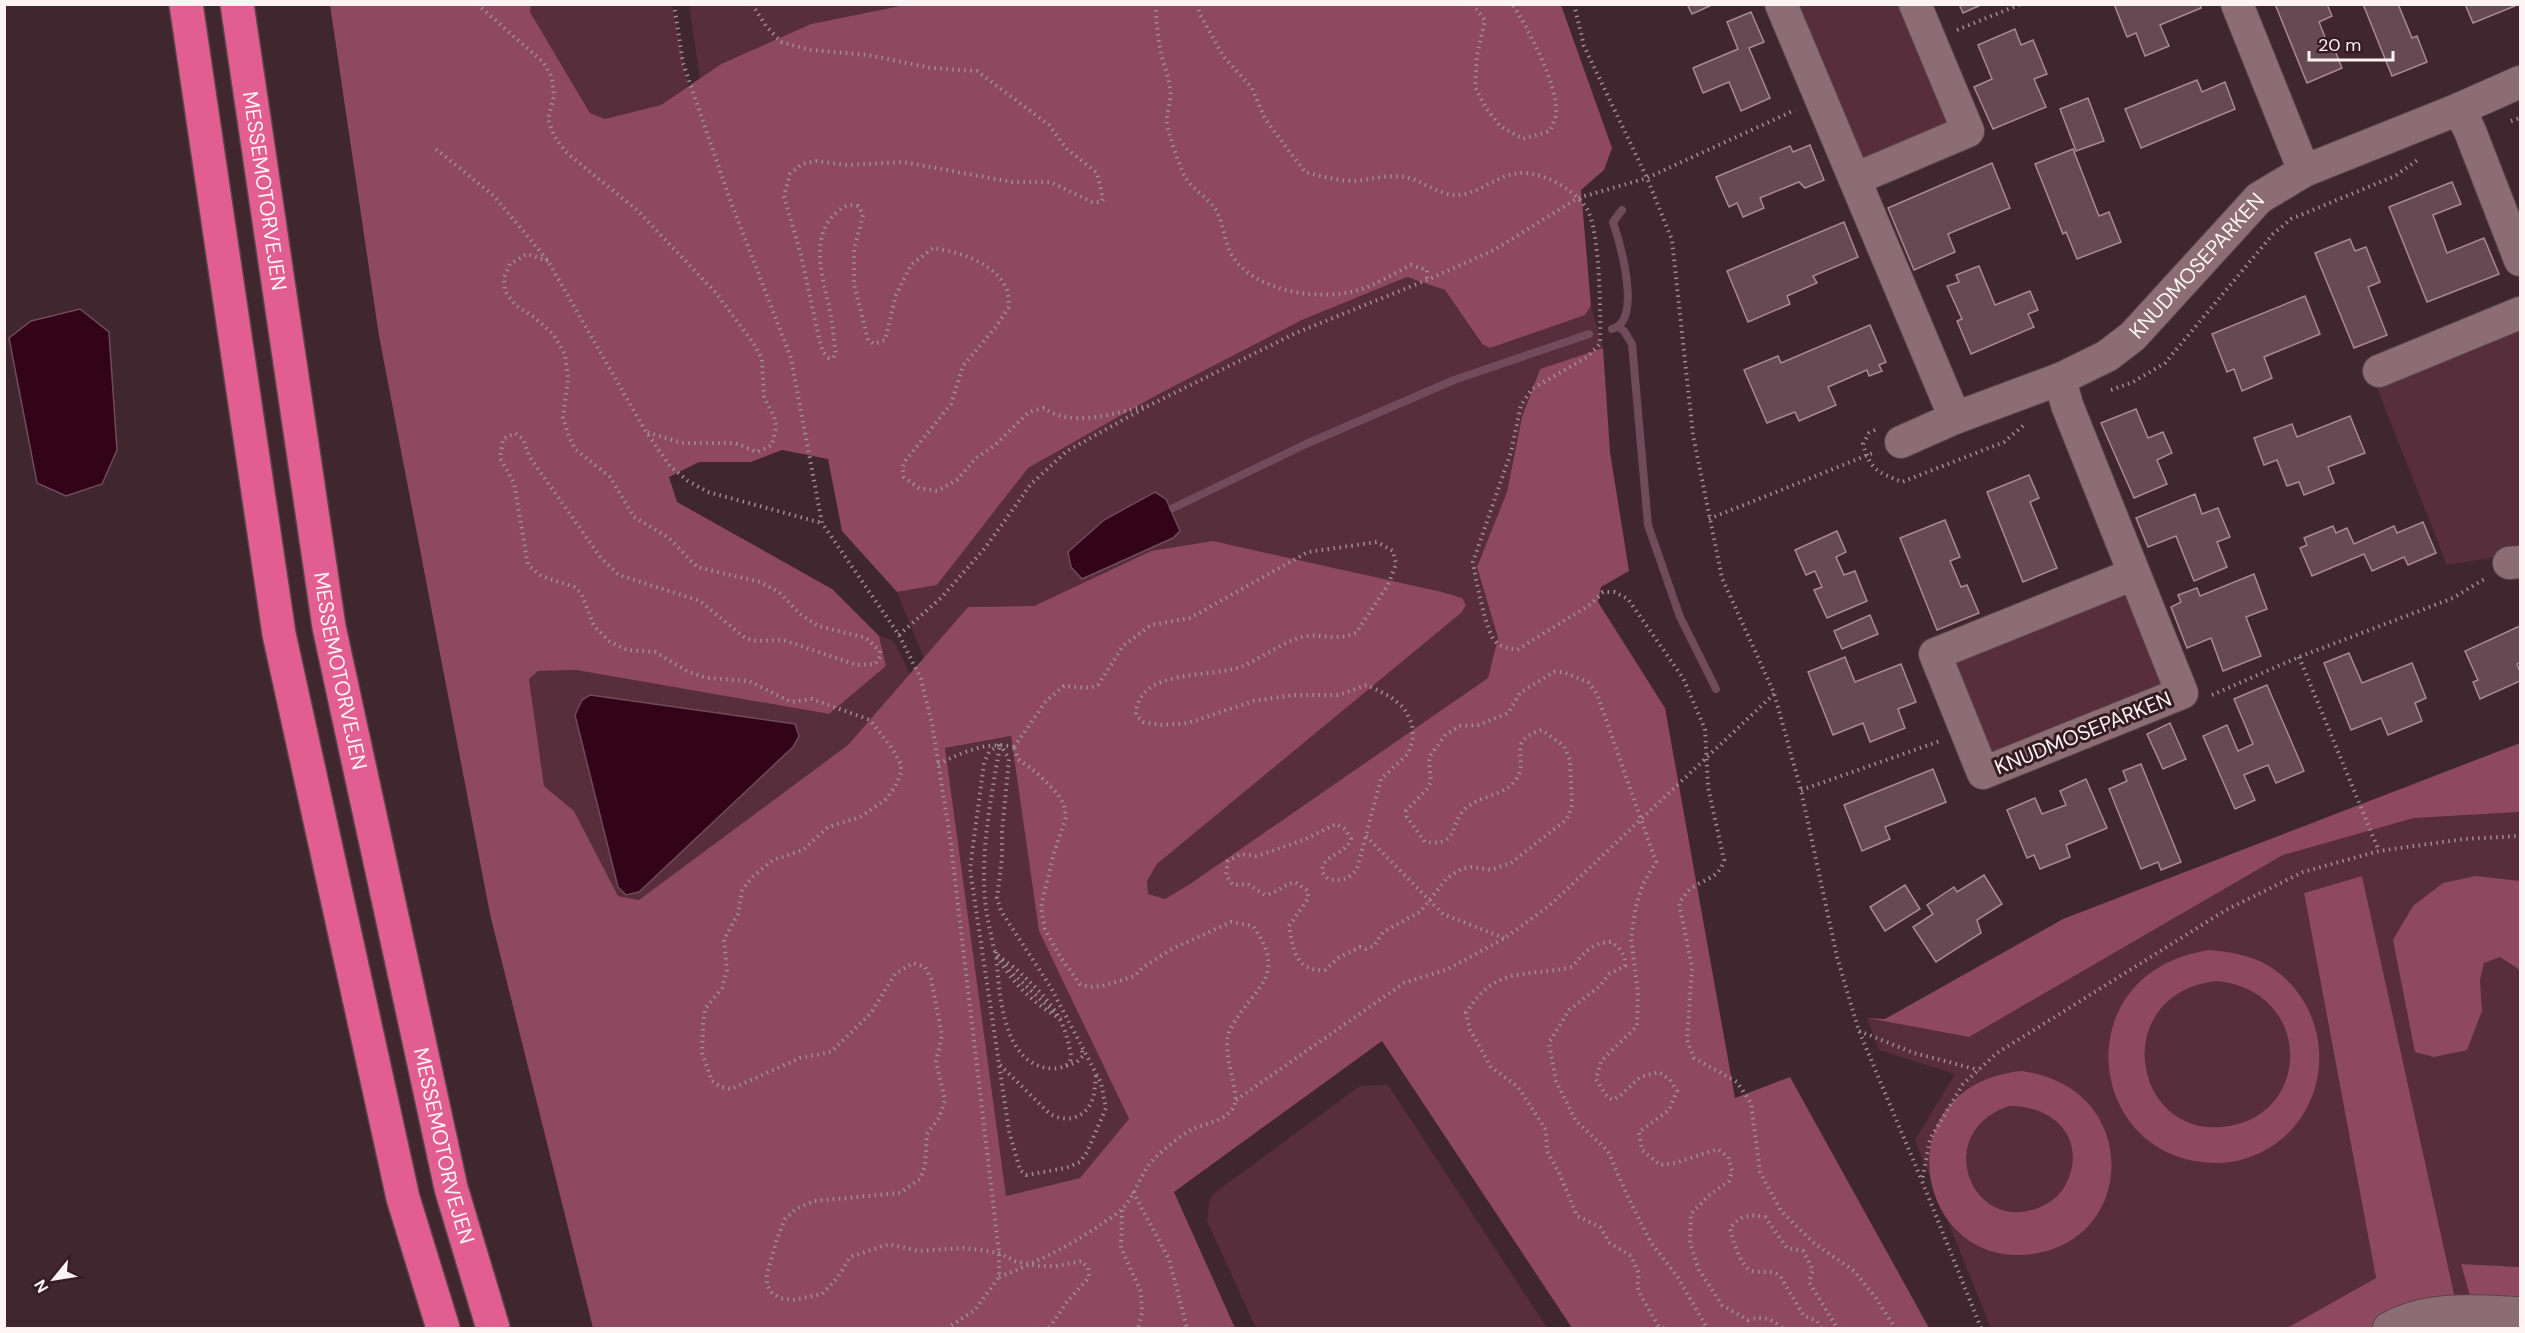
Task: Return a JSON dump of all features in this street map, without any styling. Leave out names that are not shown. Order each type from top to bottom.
[{"type":"highway","points":[[186,4],[279,634],[403,1198],[442,1329]]},
{"type":"highway","name":"MESSEMOTORVEJEN","points":[[237,4],[329,627],[451,1188],[493,1329]]},
{"type":"street","points":[[1780,4],[1955,418]]},
{"type":"street","points":[[1855,179],[1968,131],[1915,4]]},
{"type":"street","points":[[2237,4],[2304,171]]},
{"type":"street","name":"KNUDMOSEPARKEN","points":[[1901,442],[1955,418],[2060,379],[2107,356],[2133,336],[2259,198],[2304,171],[2520,82]]},
{"type":"street","points":[[2459,109],[2470,131],[2520,260]]},
{"type":"street","points":[[2379,371],[2520,313]]},
{"type":"street","name":"KNUDMOSEPARKEN","points":[[2060,379],[2067,405],[2182,693],[1983,773],[1935,654],[2134,574]]},
{"type":"street","points":[[2389,1329],[2407,1318],[2457,1310],[2520,1313]]},
{"type":"path","points":[[477,4],[544,63],[552,78],[554,96],[548,119],[554,136],[567,153],[637,210],[716,293],[754,344],[762,359],[764,398],[774,416],[776,427],[772,445],[757,452],[735,443],[682,443],[646,432]]},
{"type":"path","points":[[674,4],[683,63],[729,197],[790,358],[822,523],[899,635],[921,679],[932,724],[950,837],[999,1253],[999,1277]]},
{"type":"path","points":[[752,4],[766,27],[781,42],[791,45],[811,50],[868,55],[931,68],[977,70],[1049,125],[1067,149],[1097,173],[1103,199],[1101,202],[1092,202],[1050,182],[1012,182],[903,162],[847,165],[816,160],[802,164],[790,174],[784,196],[801,255],[819,338],[823,352],[829,358],[834,358],[836,354],[832,322],[822,282],[820,245],[830,217],[842,207],[858,206],[863,215],[854,250],[854,284],[868,340],[874,344],[885,340],[896,295],[911,265],[933,248],[961,252],[988,267],[1006,288],[1009,307],[995,328],[963,366],[951,404],[906,459],[902,468],[904,477],[919,488],[937,491],[957,480],[976,458],[994,446],[1029,412],[1044,408],[1054,415],[1083,419],[1148,406]]},
{"type":"path","points":[[1156,4],[1156,24],[1161,54],[1171,91],[1167,122],[1174,146],[1184,175],[1192,188],[1214,207],[1222,222],[1232,255],[1241,267],[1261,282],[1291,291],[1317,295],[1361,290],[1411,265],[1427,270],[1427,280]]},
{"type":"path","points":[[1197,4],[1223,56],[1252,88],[1265,119],[1305,172],[1354,181],[1375,177],[1405,177],[1447,194],[1464,195],[1498,178],[1524,173],[1543,177],[1578,198],[1588,210],[1595,234],[1601,319],[1600,344],[1587,357],[1532,389],[1521,405],[1511,452],[1473,562],[1474,576],[1492,639],[1500,646],[1517,650],[1591,604],[1603,592],[1615,592],[1628,599],[1683,678],[1705,729],[1708,787],[1724,860],[1722,869],[1714,877],[1689,890],[1679,903],[1692,967],[1687,1040],[1694,1058],[1737,1082],[1751,1103],[1760,1172],[1781,1211],[1814,1243],[1854,1271],[1876,1298],[1895,1329]]},
{"type":"path","points":[[1472,4],[1485,20],[1477,55],[1475,87],[1486,108],[1500,126],[1523,139],[1550,131],[1557,112],[1545,69],[1523,20],[1512,4]]},
{"type":"path","points":[[1574,4],[1584,46],[1647,178],[1672,240],[1693,435],[1708,519],[1722,578],[1774,693],[1801,790],[1837,957],[1859,1031],[1981,1329]]},
{"type":"path","points":[[1930,40],[2021,4]]},
{"type":"path","points":[[899,635],[942,597],[985,548],[1031,484],[1067,451],[1148,406],[1296,333],[1494,250],[1578,198],[1647,178],[1820,98]]},
{"type":"path","points":[[436,149],[494,196],[548,261],[646,432],[670,466],[688,481],[708,492],[822,523]]},
{"type":"path","points":[[548,261],[527,254],[510,264],[504,277],[505,291],[515,306],[534,317],[553,334],[565,354],[568,380],[563,417],[567,434],[575,449],[610,477],[634,517],[668,537],[697,567],[760,582],[778,592],[800,614],[818,626],[866,638],[880,651],[880,657],[875,664],[857,665],[783,640],[756,641],[745,638],[700,601],[619,575],[601,558],[529,456],[523,440],[515,433],[503,439],[500,458],[514,483],[528,565],[541,576],[574,587],[581,593],[594,626],[609,641],[627,650],[655,652],[707,678],[749,681],[792,702],[812,699],[870,720],[901,764],[901,773],[895,787],[885,800],[860,817],[828,827],[803,850],[774,860],[751,878],[742,891],[738,914],[724,939],[727,970],[722,988],[705,1009],[702,1053],[705,1064],[712,1081],[721,1087],[731,1089],[800,1058],[831,1052],[871,1013],[895,974],[913,963],[925,967],[932,979],[942,1035],[936,1062],[945,1100],[939,1118],[927,1134],[925,1166],[920,1179],[900,1193],[814,1201],[796,1209],[785,1219],[777,1239],[767,1274],[767,1285],[772,1293],[780,1298],[794,1300],[822,1294],[838,1278],[850,1257],[890,1245],[918,1251],[963,1248],[999,1253],[1030,1265],[1056,1266],[1082,1261],[1088,1268],[1089,1277],[1067,1302],[1049,1329]]},
{"type":"path","points":[[1708,519],[1901,442]]},
{"type":"path","points":[[1014,747],[1046,701],[1064,686],[1090,688],[1098,686],[1123,646],[1151,625],[1190,618],[1308,552],[1377,542],[1393,551],[1396,564],[1388,585],[1356,633],[1340,637],[1306,636],[1271,650],[1242,667],[1166,680],[1145,691],[1136,703],[1136,715],[1143,722],[1160,726],[1188,723],[1254,701],[1293,694],[1338,695],[1367,685],[1404,708],[1412,723],[1413,738],[1408,754],[1381,779],[1357,869],[1350,878],[1340,881],[1329,879],[1322,872],[1323,864],[1328,858],[1339,853],[1351,839],[1345,829],[1336,824],[1306,839],[1272,851],[1256,856],[1241,854],[1228,861],[1226,875],[1233,885],[1248,884],[1265,895],[1295,882],[1308,891],[1308,899],[1289,926],[1293,949],[1303,964],[1313,971],[1325,970],[1345,954],[1360,947],[1366,949],[1374,946],[1383,932],[1420,912],[1447,878],[1461,869],[1472,867],[1491,870],[1511,863],[1567,819],[1572,805],[1570,760],[1564,746],[1542,730],[1531,734],[1523,741],[1519,750],[1520,773],[1517,778],[1492,797],[1476,801],[1464,809],[1452,834],[1443,842],[1425,842],[1407,817],[1406,811],[1428,788],[1431,782],[1430,756],[1446,734],[1460,726],[1479,725],[1508,713],[1520,693],[1554,672],[1563,672],[1588,682],[1597,694],[1656,862],[1643,884],[1636,906],[1631,938],[1638,993],[1637,1026],[1601,1061],[1596,1079],[1605,1094],[1612,1100],[1620,1096],[1640,1077],[1659,1072],[1670,1080],[1677,1091],[1669,1110],[1639,1132],[1642,1150],[1660,1165],[1675,1163],[1718,1149],[1728,1156],[1732,1171],[1729,1181],[1708,1196],[1691,1214],[1690,1243],[1699,1270],[1722,1305],[1748,1320],[1760,1317],[1773,1320],[1782,1329]]},
{"type":"path","points":[[2182,693],[2201,700],[2299,657],[2453,598],[2515,563]]},
{"type":"path","points":[[2299,657],[2379,850]]},
{"type":"path","points":[[1236,1100],[1404,983],[1448,969],[1504,938],[1549,906],[1774,693]]},
{"type":"path","points":[[1801,790],[1966,731]]},
{"type":"path","points":[[938,764],[967,750],[1000,744],[1014,747]]},
{"type":"path","points":[[1000,744],[989,814],[985,912],[996,952],[1006,974],[1047,1011],[1061,1019]]},
{"type":"path","points":[[1000,744],[1009,759],[997,898],[1001,911],[1050,986],[1082,1047],[1096,1074],[1105,1097],[1106,1108],[1087,1152],[1080,1162],[1066,1168],[1026,1175],[1020,1170],[1015,1156],[970,869],[984,763],[989,752],[1000,744]]},
{"type":"path","points":[[947,1329],[975,1310],[999,1277],[1030,1265],[1071,1244],[1122,1209],[1155,1157],[1192,1130],[1222,1118],[1233,1108],[1236,1100],[1227,1053],[1229,1030],[1266,978],[1270,960],[1265,943],[1253,926],[1231,922],[1170,950],[1142,968],[1135,976],[1102,986],[1080,984],[1061,958],[1045,930],[1041,907],[1054,853],[1066,818],[1064,805],[1058,794],[1036,772],[1018,759],[1014,747]]},
{"type":"path","points":[[1365,836],[1443,914],[1504,938]]},
{"type":"path","points":[[1922,1181],[1930,1139],[1963,1084],[1997,1053],[2226,910],[2302,872],[2379,850],[2464,839],[2520,836]]},
{"type":"path","points":[[1664,1329],[1659,1327],[1641,1296],[1637,1286],[1639,1274],[1631,1256],[1610,1243],[1600,1227],[1578,1216],[1547,1151],[1546,1130],[1518,1087],[1491,1067],[1470,1030],[1466,1012],[1476,996],[1488,985],[1505,976],[1572,967],[1588,949],[1601,942],[1612,942],[1624,955],[1625,966],[1609,974],[1600,986],[1569,1010],[1549,1043],[1556,1081],[1575,1121],[1608,1151],[1650,1241],[1677,1276],[1707,1329]]},
{"type":"path","points":[[996,952],[1052,1005],[1061,1019],[1067,1035],[1071,1058],[1069,1063],[1061,1068]]},
{"type":"path","points":[[996,952],[1000,1005],[1011,1037],[1032,1063],[1041,1067],[1061,1068],[1077,1062],[1083,1056],[1082,1047]]},
{"type":"path","points":[[1859,1031],[1914,1053],[1978,1070]]},
{"type":"path","points":[[1000,1065],[1050,1114],[1059,1119],[1075,1118],[1085,1111],[1092,1102],[1096,1074]]},
{"type":"path","points":[[1133,1192],[1169,1259],[1187,1329]]},
{"type":"path","points":[[1122,1209],[1121,1248],[1141,1292],[1142,1313],[1138,1329]]},
{"type":"path","points":[[1821,1329],[1817,1320],[1804,1316],[1780,1276],[1774,1272],[1751,1271],[1745,1266],[1730,1228],[1737,1219],[1749,1214],[1765,1217],[1787,1248],[1803,1251],[1813,1270],[1809,1282],[1837,1329]]},
{"type":"shaded area","points":[[330,5],[531,5],[530,12],[590,113],[605,119],[661,105],[721,64],[811,24],[905,5],[1561,5],[1612,148],[1604,170],[1581,190],[1591,306],[1585,315],[1490,348],[1482,344],[1445,290],[1407,277],[1302,320],[1157,395],[1028,468],[937,585],[897,592],[842,531],[828,459],[782,450],[751,462],[699,462],[669,477],[677,502],[832,589],[879,636],[886,666],[829,714],[576,670],[538,671],[529,679],[544,786],[574,811],[618,896],[639,900],[848,745],[968,607],[1034,606],[1151,551],[1213,541],[1462,598],[1466,605],[1461,613],[1157,864],[1147,881],[1148,894],[1165,899],[1488,678],[1498,638],[1477,567],[1507,492],[1522,417],[1540,369],[1603,348],[1610,452],[1629,571],[1601,587],[1598,602],[1665,708],[1735,1098],[1790,1077],[1929,1328],[1572,1328],[1382,1041],[1174,1192],[1235,1328],[593,1328],[490,914],[379,336]],"holes":[[[1011,736],[1039,931],[1129,1119],[1080,1178],[1006,1196],[945,748]]]},
{"type":"shaded area","points":[[531,5],[672,5],[688,86],[661,105],[605,119],[591,114],[530,12]]},
{"type":"shaded area","points":[[689,5],[905,5],[811,24],[721,64],[700,78]]},
{"type":"shaded area","points":[[1792,5],[1905,5],[1957,127],[1861,168]]},
{"type":"shaded area","points":[[1407,277],[1445,290],[1481,344],[1585,315],[1591,306],[1603,348],[1540,369],[1522,417],[1507,492],[1477,567],[1498,638],[1488,678],[1190,884],[1165,899],[1148,895],[1147,881],[1157,864],[1461,613],[1151,551],[1034,606],[968,607],[924,658],[897,592],[937,585],[1028,468],[1157,395],[1302,320]]},
{"type":"shaded area","points":[[80,309],[109,332],[117,450],[102,484],[66,496],[37,483],[9,338],[31,321]]},
{"type":"shaded area","points":[[2520,326],[2520,553],[2447,565],[2377,388]]},
{"type":"shaded area","points":[[1155,492],[1166,499],[1180,531],[1173,538],[1082,579],[1071,567],[1068,552],[1104,520]]},
{"type":"shaded area","points":[[2129,590],[2169,688],[1990,757],[1952,662]]},
{"type":"shaded area","points":[[879,636],[894,641],[910,674],[848,745],[639,901],[618,896],[574,811],[544,786],[529,678],[538,671],[576,670],[829,714],[886,666]]},
{"type":"shaded area","points":[[590,695],[795,724],[799,736],[793,747],[639,892],[626,895],[618,887],[575,715],[582,700]]},
{"type":"shaded area","points":[[1011,736],[1040,931],[1129,1120],[1080,1178],[1005,1196],[945,748]]},
{"type":"shaded area","points":[[2520,743],[2520,812],[2414,818],[2283,855],[1969,1037],[1867,1018],[1885,1019],[2063,919]]},
{"type":"shaded area","points":[[2520,812],[2520,1267],[2461,1264],[2472,1303],[2456,1303],[2362,876],[2304,893],[2376,1278],[2287,1328],[1991,1328],[1915,1140],[1955,1074],[1879,1050],[1867,1018],[1969,1037],[2283,855],[2414,818]]},
{"type":"shaded area","points":[[2362,876],[2456,1303],[2472,1303],[2461,1264],[2520,1267],[2520,1328],[2287,1328],[2376,1278],[2304,893]]},
{"type":"shaded area","points":[[2476,876],[2520,881],[2520,970],[2500,957],[2484,963],[2480,980],[2482,1011],[2467,1050],[2434,1057],[2415,1052],[2393,940],[2413,906],[2443,883]]},
{"type":"shaded area","points":[[2209,950],[2248,957],[2269,966],[2291,984],[2307,1006],[2316,1031],[2319,1057],[2316,1083],[2307,1108],[2291,1130],[2269,1148],[2244,1159],[2224,1163],[2173,1155],[2140,1133],[2118,1101],[2109,1065],[2113,1027],[2130,993],[2162,965]],"holes":[[[2216,981],[2248,990],[2271,1007],[2285,1029],[2290,1055],[2286,1080],[2273,1102],[2251,1119],[2221,1127],[2191,1123],[2167,1109],[2152,1087],[2145,1062],[2147,1035],[2159,1010],[2182,991]]]},
{"type":"shaded area","points":[[2021,1071],[2061,1083],[2090,1105],[2106,1134],[2112,1167],[2105,1199],[2088,1226],[2060,1246],[2022,1255],[1985,1249],[1957,1230],[1938,1203],[1930,1170],[1933,1137],[1948,1107],[1978,1083]],"holes":[[[2009,1106],[2025,1107],[2053,1119],[2063,1128],[2073,1153],[2072,1168],[2066,1184],[2053,1200],[2035,1209],[2012,1212],[1993,1206],[1978,1193],[1969,1176],[1966,1156],[1971,1136],[1985,1119]]]},
{"type":"shaded area","points":[[1388,1085],[1546,1328],[1256,1328],[1207,1221],[1209,1202],[1213,1194],[1360,1086]]},
{"type":"building","points":[[1687,4],[1714,4],[1692,14]]},
{"type":"building","points":[[1959,4],[1983,4],[1963,13]]},
{"type":"building","points":[[2114,4],[2200,4],[2201,8],[2160,25],[2169,46],[2145,56],[2136,33],[2127,37]]},
{"type":"building","points":[[2275,4],[2327,4],[2332,16],[2319,22],[2330,50],[2334,48],[2342,68],[2307,83]]},
{"type":"building","points":[[2363,4],[2398,4],[2412,38],[2417,36],[2427,62],[2392,76]]},
{"type":"building","points":[[2465,4],[2515,4],[2515,6],[2473,23]]},
{"type":"building","points":[[1751,12],[1764,42],[1749,48],[1770,98],[1741,111],[1729,82],[1703,93],[1693,68],[1738,49],[1727,22]]},
{"type":"building","points":[[2015,29],[2021,45],[2033,40],[2047,74],[2034,79],[2046,107],[1993,129],[1974,87],[1992,79],[1978,45]]},
{"type":"building","points":[[2197,80],[2202,92],[2225,82],[2235,109],[2141,148],[2125,109]]},
{"type":"building","points":[[2088,98],[2104,141],[2076,151],[2060,109]]},
{"type":"building","points":[[1810,145],[1824,180],[1805,188],[1799,182],[1760,198],[1764,208],[1743,217],[1737,203],[1729,207],[1716,177],[1790,146],[1793,152]]},
{"type":"building","points":[[2073,149],[2099,216],[2109,212],[2121,242],[2077,259],[2066,232],[2063,234],[2035,164]]},
{"type":"building","points":[[1992,163],[2010,208],[1948,234],[1955,252],[1914,270],[1888,208]]},
{"type":"building","points":[[2452,182],[2461,204],[2433,215],[2447,253],[2484,238],[2499,274],[2427,302],[2389,207]]},
{"type":"building","points":[[1844,222],[1858,257],[1813,276],[1817,283],[1787,296],[1790,304],[1748,322],[1727,271]]},
{"type":"building","points":[[2350,239],[2355,251],[2366,247],[2380,282],[2368,287],[2387,335],[2354,348],[2315,253]]},
{"type":"building","points":[[1979,266],[1995,305],[2030,291],[2038,310],[2028,314],[2034,327],[1971,354],[1957,321],[1962,319],[1947,286],[1959,282],[1956,275]]},
{"type":"building","points":[[2305,296],[2320,334],[2264,357],[2272,378],[2242,391],[2234,369],[2227,372],[2212,334]]},
{"type":"building","points":[[1870,325],[1886,362],[1879,365],[1882,371],[1869,376],[1867,370],[1828,387],[1836,405],[1799,421],[1795,412],[1767,423],[1744,370],[1778,356],[1781,363]]},
{"type":"building","points":[[2136,409],[2148,438],[2163,432],[2172,453],[2157,460],[2167,484],[2134,498],[2101,423]]},
{"type":"building","points":[[2350,416],[2365,453],[2328,467],[2334,483],[2304,495],[2299,482],[2287,486],[2277,460],[2264,465],[2254,438],[2292,424],[2297,437]]},
{"type":"building","points":[[2029,475],[2039,498],[2030,502],[2057,568],[2023,582],[1987,492]]},
{"type":"building","points":[[2195,494],[2202,514],[2218,508],[2230,537],[2217,542],[2227,567],[2194,581],[2176,536],[2148,547],[2136,518]]},
{"type":"building","points":[[1945,520],[1960,557],[1950,561],[1961,587],[1967,585],[1979,613],[1937,630],[1900,538]]},
{"type":"building","points":[[2423,522],[2436,553],[2408,565],[2404,557],[2372,571],[2364,554],[2312,576],[2300,548],[2307,545],[2304,538],[2333,526],[2336,533],[2347,528],[2354,544],[2394,526],[2397,533]]},
{"type":"building","points":[[1837,531],[1846,552],[1836,557],[1844,575],[1855,571],[1867,601],[1827,618],[1814,590],[1822,587],[1815,571],[1806,575],[1795,550]]},
{"type":"building","points":[[2254,574],[2267,609],[2246,617],[2261,656],[2223,671],[2211,638],[2187,648],[2171,607],[2181,602],[2178,595],[2197,588],[2200,596]]},
{"type":"building","points":[[1870,615],[1878,634],[1842,649],[1834,631]]},
{"type":"building","points":[[2520,626],[2520,662],[2517,664],[2520,681],[2480,699],[2473,682],[2478,680],[2465,651]]},
{"type":"building","points":[[2349,653],[2362,683],[2412,663],[2426,698],[2415,703],[2422,721],[2388,735],[2381,718],[2351,730],[2324,663]]},
{"type":"building","points":[[1845,657],[1855,682],[1901,664],[1916,702],[1898,709],[1905,728],[1870,742],[1863,723],[1833,735],[1808,672]]},
{"type":"building","points":[[2267,685],[2304,771],[2276,783],[2268,765],[2244,775],[2255,800],[2235,809],[2203,736],[2227,725],[2238,751],[2253,744],[2234,699]]},
{"type":"building","points":[[2170,723],[2186,759],[2163,769],[2147,734]]},
{"type":"building","points":[[2141,764],[2181,862],[2161,870],[2158,862],[2141,869],[2109,789],[2127,781],[2123,771]]},
{"type":"building","points":[[1933,769],[1946,802],[1885,827],[1890,839],[1862,851],[1844,805]]},
{"type":"building","points":[[2086,779],[2107,828],[2066,845],[2070,857],[2040,869],[2034,855],[2027,858],[2007,810],[2035,798],[2042,814],[2066,805],[2060,791]]},
{"type":"building","points":[[1984,875],[2002,904],[1977,920],[1981,933],[1936,962],[1913,927],[1933,914],[1927,905],[1954,887],[1957,892]]},
{"type":"building","points":[[1905,885],[1920,909],[1885,931],[1870,907]]},
{"type":"waterway","points":[[1612,329],[1621,323],[1626,312],[1628,297],[1624,263],[1613,222],[1622,210]]},
{"type":"waterway","points":[[1618,327],[1624,331],[1632,344],[1648,525],[1680,617],[1716,689]]},
{"type":"waterway","points":[[1173,508],[1306,444],[1454,380],[1589,334]]}]
